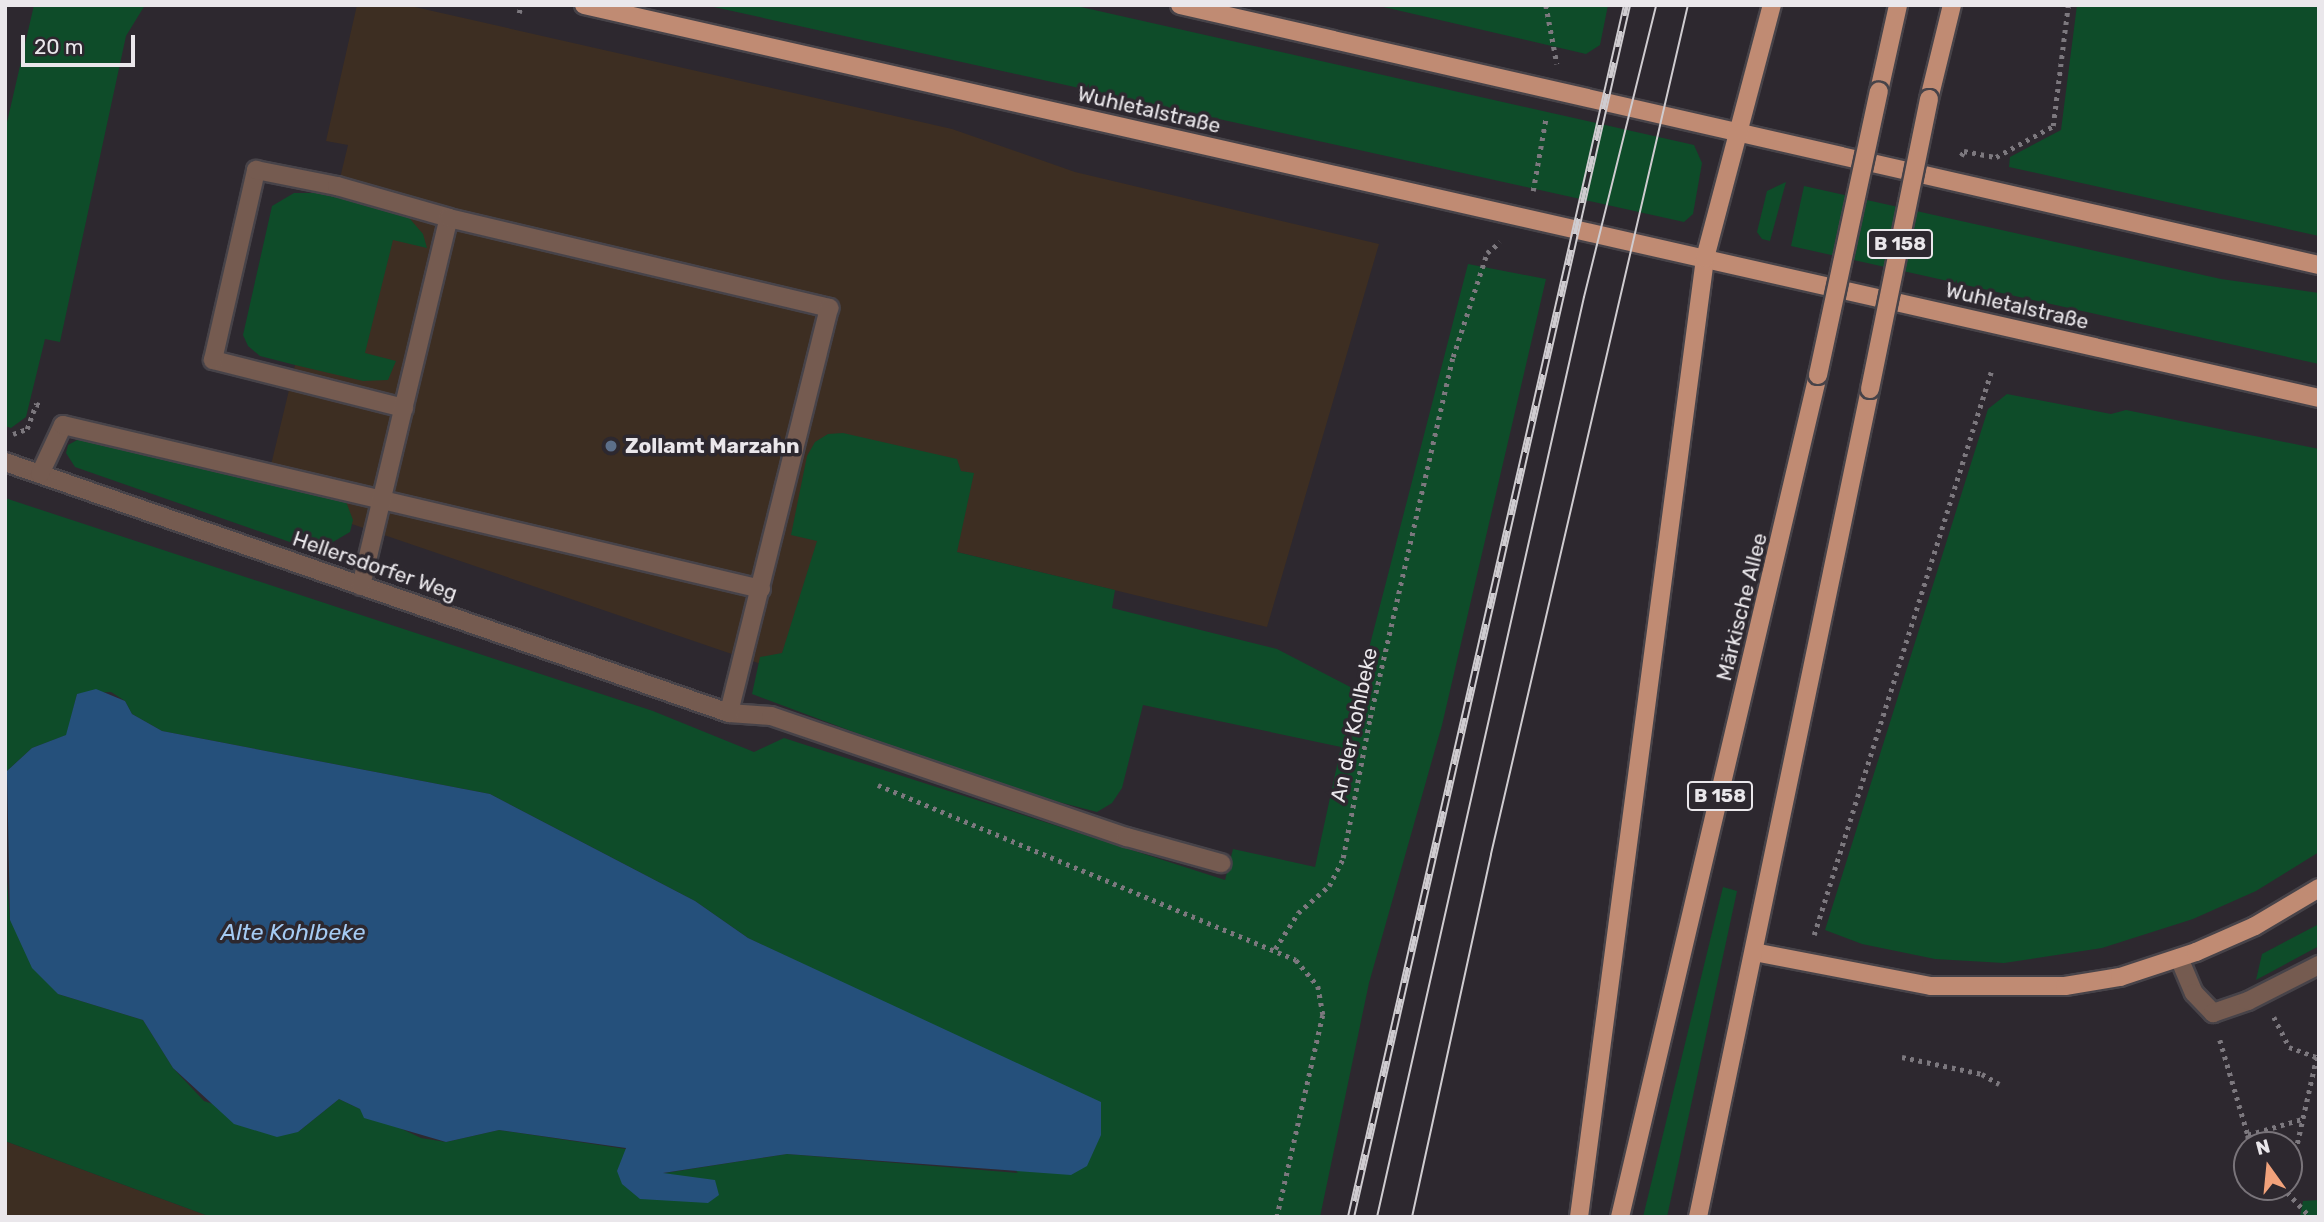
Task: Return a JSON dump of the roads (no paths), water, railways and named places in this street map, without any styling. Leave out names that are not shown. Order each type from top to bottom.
[{"type":"main road","name":"Wuhletalstraße","points":[[584,5],[2319,398]]},
{"type":"main road","points":[[1180,5],[1551,89],[1735,134],[2319,265]]},
{"type":"main road","points":[[1579,1217],[1705,258],[1735,134],[1772,5]]},
{"type":"main road","name":"Märkische Allee","points":[[1620,1217],[1818,374],[1898,5]]},
{"type":"main road","name":"B 158","points":[[1698,1217],[1929,99],[1952,5]]},
{"type":"main road","points":[[1754,952],[1931,986],[2013,989],[2120,977],[2179,958],[2256,926],[2319,888]]},
{"type":"street","points":[[404,408],[213,360],[256,170],[337,186],[449,218],[829,309],[729,713]]},
{"type":"street","points":[[361,586],[449,218]]},
{"type":"street","points":[[40,474],[64,425],[761,589]]},
{"type":"street","name":"Hellersdorfer Weg","points":[[5,462],[729,713],[771,716],[1127,837],[1221,863]]},
{"type":"street","points":[[2179,958],[2194,993],[2213,1013],[2262,994],[2319,965]]},
{"type":"water","name":"Alte Kohlbeke","points":[[96,689],[125,701],[132,714],[162,731],[490,794],[695,901],[748,938],[1101,1102],[1101,1135],[1087,1166],[1071,1175],[787,1154],[663,1173],[715,1180],[719,1195],[708,1203],[640,1199],[622,1184],[617,1171],[626,1148],[499,1130],[446,1142],[364,1118],[360,1109],[339,1099],[298,1132],[277,1137],[234,1124],[173,1068],[143,1020],[58,994],[32,968],[10,920],[7,771],[32,748],[66,735],[77,694]]},
{"type":"tram line","points":[[1377,1217],[1584,297],[1656,5]]},
{"type":"tram line","points":[[1412,1217],[1491,854],[1688,5]]},
{"type":"railway","points":[[1351,1217],[1627,5]]},
{"type":"place","name":"Zollamt Marzahn","points":[[611,446]]}]
